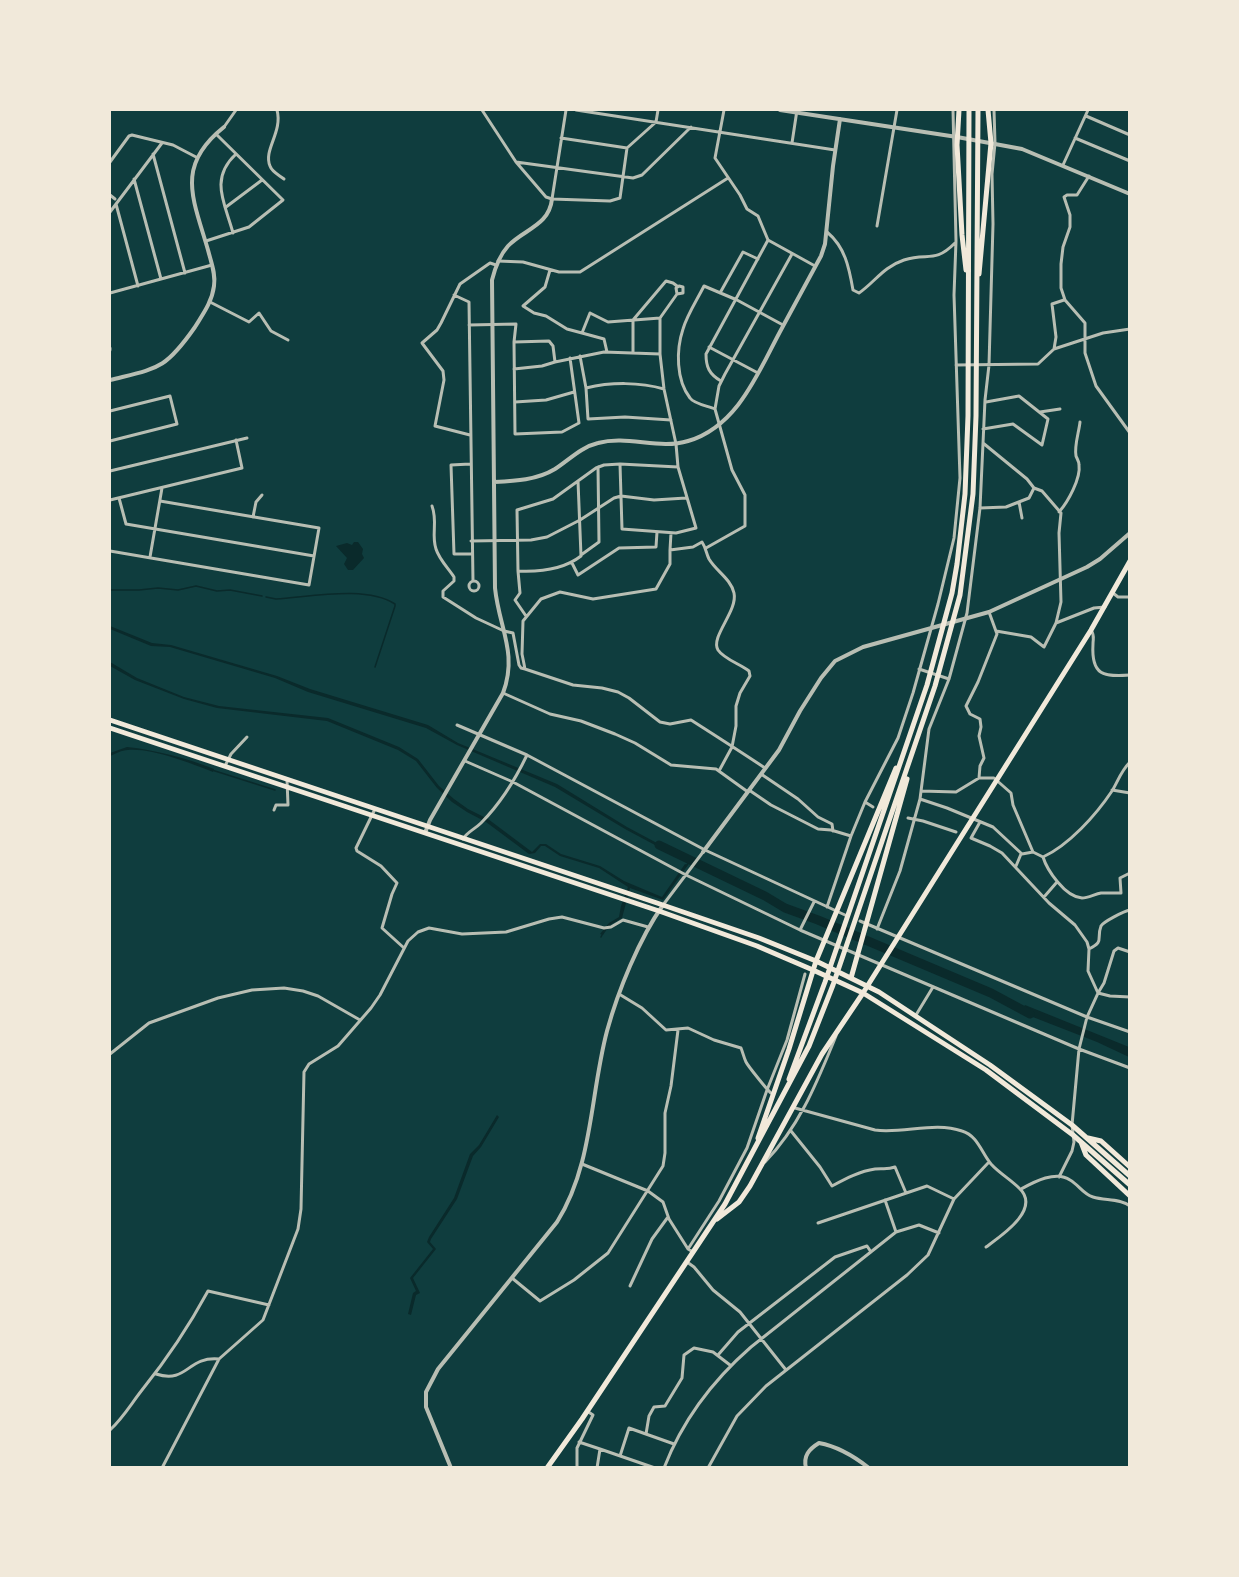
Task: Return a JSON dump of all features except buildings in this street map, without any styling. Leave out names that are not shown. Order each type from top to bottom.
[{"type":"highway","points":[[959,110],[957,137],[962,243],[968,278]]},
{"type":"highway","points":[[779,1105],[825,982],[907,745],[940,642],[954,583],[965,494],[968,416],[969,110]]},
{"type":"highway","points":[[547,1467],[687,1262],[690,1251],[713,1221],[779,1105],[809,1046],[857,922],[948,644],[966,565],[975,460],[978,110]]},
{"type":"highway","points":[[977,284],[981,264],[991,143],[988,110]]},
{"type":"highway","points":[[713,1221],[739,1202],[762,1165],[808,1078],[1091,630],[1130,561]]},
{"type":"highway","points":[[110,720],[226,763]]},
{"type":"highway","points":[[110,728],[226,763],[462,842],[757,946],[813,970],[863,993],[986,1070],[1130,1176]]},
{"type":"highway","points":[[848,986],[920,731]]},
{"type":"highway","points":[[753,1152],[789,1049],[819,952],[878,814],[900,756],[907,745]]},
{"type":"highway","points":[[462,842],[663,905],[759,938],[867,985],[916,1015],[1029,1092],[1072,1125],[1083,1140],[1130,1185]]},
{"type":"highway","points":[[1083,1140],[1101,1141],[1130,1167]]},
{"type":"highway","points":[[1083,1140],[1086,1155],[1130,1196]]},
{"type":"street","points":[[110,380],[150,370],[164,363],[181,347],[210,302],[215,280],[191,183],[192,172],[196,157],[205,144],[224,127],[236,110]]},
{"type":"street","points":[[277,110],[280,123],[270,150],[269,165],[270,169],[284,179]]},
{"type":"street","points":[[482,110],[516,162],[539,191],[552,199],[617,200],[620,198],[627,148],[656,122],[658,110]]},
{"type":"street","points":[[426,830],[503,693],[510,664],[510,654],[496,602],[492,280],[497,263],[515,240],[532,230],[545,218],[551,208],[566,110]]},
{"type":"street","points":[[576,110],[835,150]]},
{"type":"street","points":[[724,110],[715,158],[747,209],[758,216],[768,240],[815,266]]},
{"type":"street","points":[[780,110],[1022,149],[1130,194]]},
{"type":"street","points":[[877,226],[897,110]]},
{"type":"street","points":[[827,907],[865,802],[898,738],[920,669],[954,538],[960,478],[954,295],[957,137],[953,110]]},
{"type":"street","points":[[877,929],[900,871],[920,799],[928,729],[948,678],[966,619],[980,508],[989,365],[993,224],[991,143],[994,110]]},
{"type":"street","points":[[1064,165],[1088,110]]},
{"type":"street","points":[[792,144],[796,111]]},
{"type":"street","points":[[1086,116],[1130,135]]},
{"type":"street","points":[[494,482],[516,481],[543,475],[581,450],[597,443],[616,440],[676,444],[698,437],[720,423],[744,398],[821,256],[840,119]]},
{"type":"street","points":[[516,162],[623,178],[642,175],[691,127]]},
{"type":"street","points":[[205,241],[249,227],[283,201],[215,133]]},
{"type":"street","points":[[110,162],[129,136],[173,146],[196,157]]},
{"type":"street","points":[[561,138],[627,148]]},
{"type":"street","points":[[1075,138],[1130,161]]},
{"type":"street","points":[[110,212],[115,201],[162,143]]},
{"type":"street","points":[[153,154],[185,273]]},
{"type":"street","points":[[233,233],[220,177],[225,165],[236,154]]},
{"type":"street","points":[[1089,176],[1077,195],[1064,197],[1070,215],[1070,227],[1063,247],[1060,277],[1065,300],[1085,323],[1085,353],[1096,386],[1130,433]]},
{"type":"street","points":[[470,435],[435,426],[444,381],[443,371],[422,343],[437,330],[457,288],[464,280],[490,263],[523,262],[550,270],[575,273],[584,270],[728,178]]},
{"type":"street","points":[[134,179],[162,279]]},
{"type":"street","points":[[226,207],[262,180]]},
{"type":"street","points":[[110,195],[115,201],[138,286]]},
{"type":"street","points":[[826,231],[842,250],[850,272],[853,290],[859,293],[889,267],[905,259],[943,255],[956,241]]},
{"type":"street","points":[[722,381],[714,377],[706,366],[706,354],[768,240]]},
{"type":"street","points":[[720,293],[743,252],[758,259]]},
{"type":"street","points":[[706,548],[745,526],[745,495],[732,470],[715,409],[722,381],[732,359],[792,254]]},
{"type":"street","points":[[110,293],[212,265]]},
{"type":"street","points":[[550,270],[545,287],[523,306],[567,329],[604,339],[607,352]]},
{"type":"street","points":[[633,352],[633,320],[666,281],[683,287],[682,294],[677,294]]},
{"type":"street","points":[[620,464],[622,529],[671,532],[696,528],[678,467],[660,354],[660,318],[677,294],[678,286]]},
{"type":"street","points":[[715,409],[691,400],[681,384],[679,351],[683,328],[704,286],[737,300],[783,325]]},
{"type":"street","points":[[454,295],[469,302],[473,581]]},
{"type":"street","points":[[1054,349],[1056,336],[1052,303],[1065,300]]},
{"type":"street","points":[[210,302],[249,322],[259,313],[271,331],[288,340]]},
{"type":"street","points":[[582,333],[590,313],[608,322],[660,318]]},
{"type":"street","points":[[469,325],[516,324],[514,342],[515,434],[562,432],[579,423],[570,358]]},
{"type":"street","points":[[956,365],[1038,364],[1054,349],[1122,328],[1130,329]]},
{"type":"street","points":[[514,342],[549,341],[553,346],[555,362]]},
{"type":"street","points":[[709,347],[759,373]]},
{"type":"street","points":[[514,369],[542,366],[570,358],[607,352],[660,354]]},
{"type":"street","points":[[580,356],[586,388],[588,419],[625,417],[671,420]]},
{"type":"street","points":[[586,388],[627,384],[664,389]]},
{"type":"street","points":[[515,402],[546,400],[574,392]]},
{"type":"street","points":[[110,411],[170,396],[177,424],[110,441]]},
{"type":"street","points":[[984,429],[1013,424],[1042,445],[1048,419],[1019,396],[985,402]]},
{"type":"street","points":[[1040,412],[1060,409]]},
{"type":"street","points":[[1059,512],[1067,503],[1079,478],[1080,462],[1076,456],[1080,422]]},
{"type":"street","points":[[110,471],[247,438]]},
{"type":"street","points":[[110,500],[242,468],[236,440]]},
{"type":"street","points":[[983,443],[1027,479],[1034,488],[1042,491],[1059,512],[1061,602],[1056,622],[1044,647],[1031,637],[996,632]]},
{"type":"street","points":[[470,464],[451,465],[454,554],[471,554]]},
{"type":"street","points":[[526,616],[515,600],[520,593],[518,510],[553,499],[598,467],[620,464],[678,467]]},
{"type":"street","points":[[518,571],[538,572],[572,563],[599,542],[598,467]]},
{"type":"street","points":[[578,481],[581,556]]},
{"type":"street","points":[[150,557],[162,488]]},
{"type":"street","points":[[980,508],[1006,507],[1029,498],[1034,488]]},
{"type":"street","points":[[253,517],[256,502],[262,495]]},
{"type":"street","points":[[471,541],[547,537],[580,520],[599,506],[621,496],[654,500],[686,498]]},
{"type":"street","points":[[119,498],[126,524],[314,556]]},
{"type":"street","points":[[110,551],[309,585],[319,528],[160,501]]},
{"type":"street","points":[[1018,502],[1022,518]]},
{"type":"street","points":[[432,507],[436,516],[434,530],[436,550],[454,577],[454,581],[443,591],[443,597],[476,618],[513,633],[521,668],[573,685],[618,692],[660,722],[670,724],[691,720],[765,768]]},
{"type":"street","points":[[572,563],[578,575],[620,548],[656,547],[657,531]]},
{"type":"street","points":[[525,669],[522,643],[523,621],[541,599],[560,591],[593,599],[656,589],[670,564],[671,532]]},
{"type":"street","points":[[451,1467],[426,1407],[426,1392],[438,1369],[557,1222],[568,1204],[582,1164],[607,1032],[619,994],[648,927],[779,750],[790,726],[815,687],[835,661],[863,647],[989,612],[1060,581],[1100,559],[1129,534]]},
{"type":"street","points":[[670,550],[693,548],[702,542],[711,561],[731,585],[735,595],[732,610],[716,640],[716,648],[749,671],[750,676],[740,693],[736,706],[736,726],[732,747],[719,771]]},
{"type":"street","points":[[1113,593],[1118,597],[1130,597]]},
{"type":"street","points":[[1056,622],[1094,608],[1105,607]]},
{"type":"street","points":[[979,778],[980,766],[984,758],[979,736],[980,719],[970,714],[966,706],[997,634],[989,612]]},
{"type":"street","points":[[1091,630],[1094,634],[1096,666],[1102,674],[1130,675]]},
{"type":"street","points":[[920,669],[948,678]]},
{"type":"street","points":[[503,693],[550,714],[581,721],[635,742],[671,765],[719,771],[771,805],[818,829],[851,836]]},
{"type":"street","points":[[457,725],[526,757],[704,851],[846,917]]},
{"type":"street","points":[[226,763],[247,737]]},
{"type":"street","points":[[462,842],[465,835],[480,824],[514,781],[526,757]]},
{"type":"street","points":[[465,759],[514,781],[687,874],[801,928],[1130,1068]]},
{"type":"street","points":[[1043,856],[1067,842],[1112,790],[1130,762]]},
{"type":"street","points":[[761,774],[798,799],[818,817],[832,824],[833,831]]},
{"type":"street","points":[[921,791],[956,792],[979,778],[997,780],[1011,793],[1013,806],[1033,852]]},
{"type":"street","points":[[274,810],[276,805],[288,805],[287,783]]},
{"type":"street","points":[[1112,790],[1130,793]]},
{"type":"street","points":[[920,799],[993,827],[1022,854]]},
{"type":"street","points":[[865,802],[873,807]]},
{"type":"street","points":[[374,812],[356,848],[357,851],[381,866],[397,883],[382,928],[404,948]]},
{"type":"street","points":[[908,818],[956,832]]},
{"type":"street","points":[[980,822],[969,838],[996,849],[1076,925],[1087,942],[1088,971],[1098,993]]},
{"type":"street","points":[[1022,854],[1033,852],[1043,856],[1057,882],[1076,896],[1083,898],[1121,893],[1120,878],[1130,873]]},
{"type":"street","points":[[1016,866],[1022,854]]},
{"type":"street","points":[[1044,897],[1057,882]]},
{"type":"street","points":[[801,928],[813,902]]},
{"type":"street","points":[[1089,949],[1100,941],[1101,927],[1104,922],[1130,910]]},
{"type":"street","points":[[162,1467],[219,1359],[263,1320],[298,1229],[301,1209],[304,1072],[309,1064],[339,1046],[360,1020],[380,994],[413,935],[424,929],[433,928],[462,934],[502,932],[558,917],[574,919],[598,928],[611,927],[623,920],[648,927]]},
{"type":"street","points":[[857,922],[1087,1018],[1130,1032]]},
{"type":"street","points":[[1059,1177],[1070,1158],[1074,1142],[1072,1125],[1079,1048],[1087,1018],[1104,984],[1114,951],[1119,948],[1130,952]]},
{"type":"street","points":[[582,1164],[648,1191],[663,1202],[668,1217],[690,1251],[747,1148],[787,1040],[805,974]]},
{"type":"street","points":[[916,1015],[933,986]]},
{"type":"street","points":[[110,1054],[149,1023],[218,998],[252,990],[284,988],[303,991],[318,996],[360,1020]]},
{"type":"street","points":[[1098,993],[1130,997]]},
{"type":"street","points":[[619,994],[642,1008],[666,1030],[688,1028],[714,1040],[741,1048],[748,1065],[771,1093]]},
{"type":"street","points":[[762,1165],[778,1149],[804,1112],[839,1029]]},
{"type":"street","points":[[512,1278],[540,1301],[573,1280],[608,1253],[663,1166],[665,1113],[678,1030]]},
{"type":"street","points":[[795,1108],[888,1132],[944,1128],[963,1131],[978,1142],[989,1162],[1001,1175],[1021,1190],[1025,1204],[1024,1211],[1011,1228],[986,1247]]},
{"type":"street","points":[[791,1131],[832,1186],[852,1176],[876,1169],[888,1170],[895,1167],[906,1193]]},
{"type":"street","points":[[708,1467],[737,1416],[766,1386],[928,1255],[954,1199],[989,1162]]},
{"type":"street","points":[[1021,1190],[1037,1181],[1059,1177],[1069,1178],[1086,1195],[1121,1201],[1130,1206]]},
{"type":"street","points":[[818,1223],[927,1186],[954,1199]]},
{"type":"street","points":[[885,1200],[896,1232]]},
{"type":"street","points":[[630,1286],[652,1239],[668,1217]]},
{"type":"street","points":[[664,1467],[674,1444],[699,1401],[730,1365],[896,1232],[919,1225],[939,1233]]},
{"type":"street","points":[[718,1355],[738,1332],[835,1257],[867,1246],[871,1252]]},
{"type":"street","points":[[687,1262],[713,1290],[740,1312],[786,1370]]},
{"type":"street","points":[[110,1430],[122,1420],[156,1374],[196,1314],[208,1291],[268,1305]]},
{"type":"street","points":[[646,1434],[654,1407],[665,1406],[680,1384],[684,1355],[694,1348],[718,1355],[730,1365]]},
{"type":"street","points":[[156,1374],[177,1377],[206,1358],[219,1359]]},
{"type":"street","points":[[577,1467],[576,1453],[579,1442],[593,1414],[587,1411]]},
{"type":"street","points":[[620,1456],[629,1428],[674,1444]]},
{"type":"street","points":[[579,1442],[655,1467]]},
{"type":"street","points":[[806,1467],[806,1455],[812,1447],[819,1443],[827,1444],[856,1458],[868,1467]]},
{"type":"street","points":[[597,1467],[600,1449]]},
{"type":"water","points":[[358,542],[363,549],[364,558],[353,570],[348,570],[344,564],[347,558],[336,546],[347,543],[352,545]]},
{"type":"water","points":[[110,626],[152,643],[171,645],[277,676],[310,689],[428,725],[458,743],[557,784],[627,827],[670,850],[668,852],[625,829],[555,787],[457,745],[426,728],[308,692],[275,678],[170,647],[151,646],[110,629]]},
{"type":"water","points":[[110,662],[137,678],[184,697],[219,706],[328,718],[399,747],[418,759],[439,786],[454,799],[488,819],[532,852],[540,844],[546,844],[561,854],[600,866],[624,881],[662,897],[685,864],[688,865],[663,900],[630,888],[622,918],[610,925],[603,935],[600,934],[609,923],[619,917],[628,887],[599,868],[560,856],[545,846],[529,854],[486,822],[452,802],[437,788],[416,761],[398,750],[327,721],[217,708],[184,699],[135,680],[110,666]]},
{"type":"water","points":[[127,747],[171,755],[214,769],[213,772],[148,751],[123,751],[110,756],[110,753]]},
{"type":"water","points":[[1025,1005],[1129,1047],[1129,1057],[1020,1012]]},
{"type":"water","points":[[497,1115],[499,1117],[473,1156],[457,1199],[431,1239],[430,1242],[436,1249],[413,1278],[420,1293],[416,1295],[411,1315],[408,1314],[413,1293],[416,1291],[410,1278],[433,1249],[427,1242],[429,1237],[454,1198],[470,1154],[479,1145]]},
{"type":"waterway","points":[[110,590],[158,588],[178,590],[196,586],[262,596]]},
{"type":"waterway","points":[[266,597],[276,599],[354,594],[383,598],[395,604],[375,667]]},
{"type":"waterway","points":[[212,770],[275,790]]},
{"type":"waterway","points":[[659,845],[785,908],[991,993],[1030,1014]]},
{"type":"waterway","points":[[686,866],[691,860]]},
{"type":"waterway","points":[[601,937],[603,933]]}]
